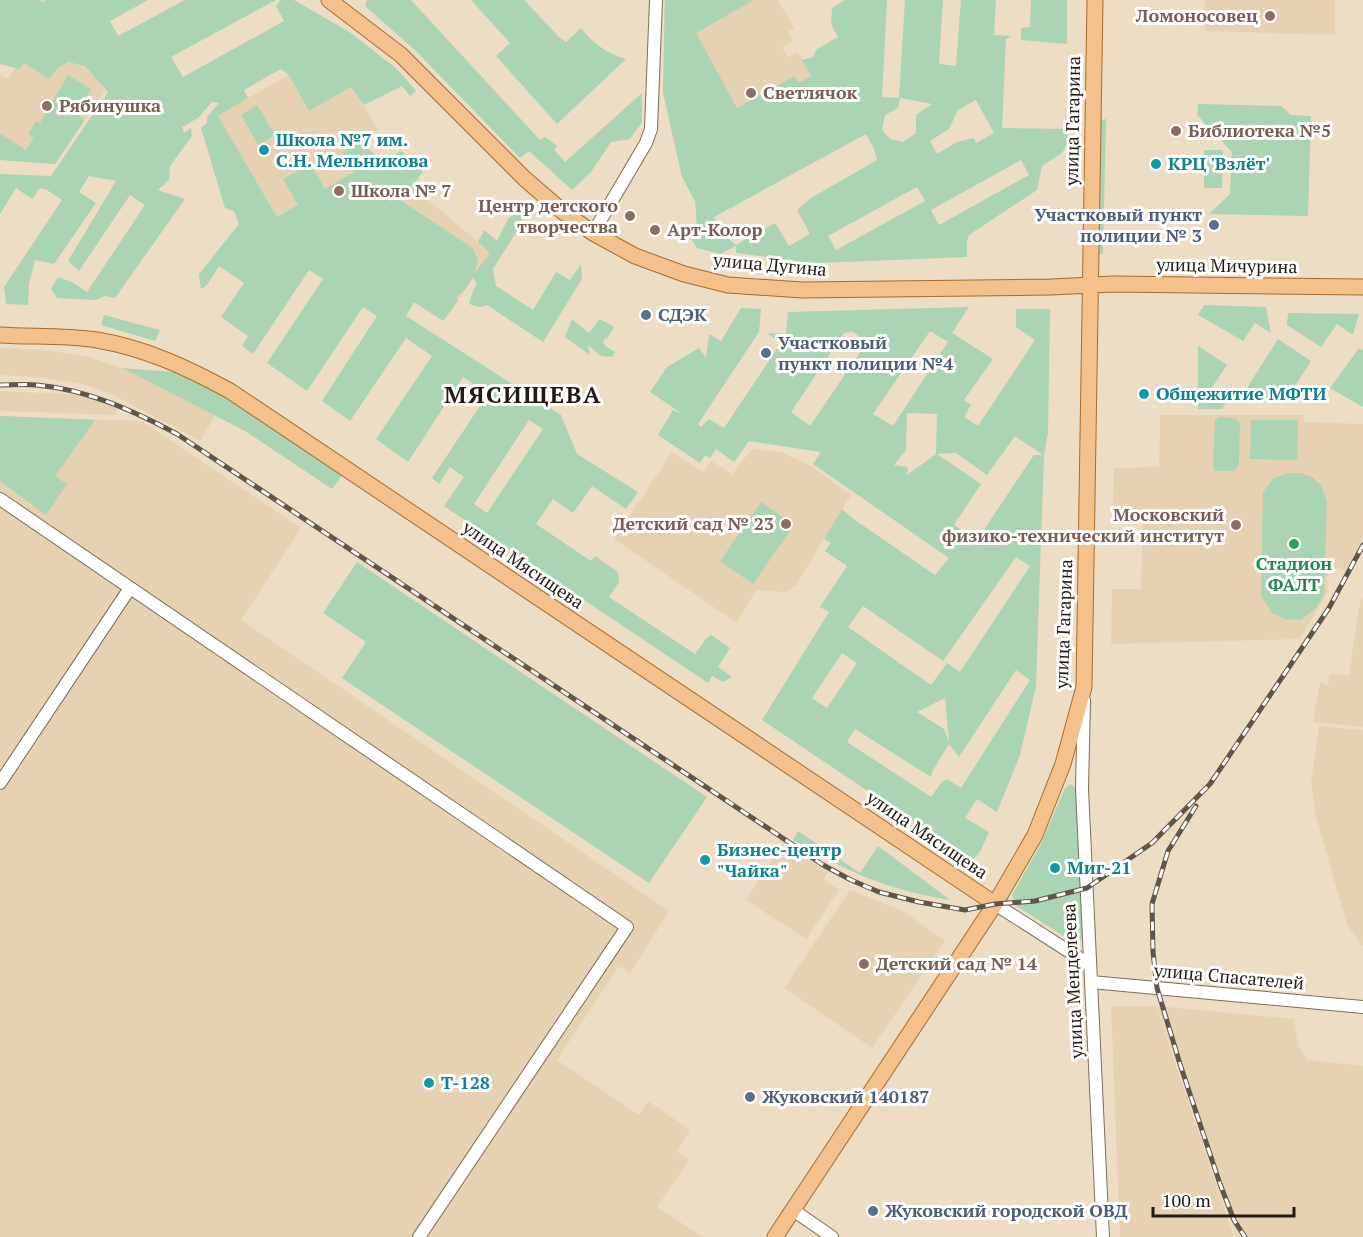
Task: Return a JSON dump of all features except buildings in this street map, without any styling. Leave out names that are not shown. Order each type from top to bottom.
[{"type":"main road","name":"улица Дугина","points":[[329,0],[401,55],[537,191],[593,233],[651,262],[684,274],[728,285],[802,290],[1090,285]]},
{"type":"main road","name":"улица Гагарина","points":[[775,1237],[995,904],[1035,835],[1064,764],[1084,687],[1095,0]]},
{"type":"main road","name":"улица Мичурина","points":[[1090,285],[1363,287]]},
{"type":"main road","name":"улица Мясищева","points":[[0,335],[88,339],[115,344],[170,360],[230,391],[995,904]]},
{"type":"street","points":[[593,233],[651,129],[656,0]]},
{"type":"street","points":[[0,499],[627,927],[419,1237]]},
{"type":"street","points":[[0,783],[130,588]]},
{"type":"street","name":"улица Менделеева","points":[[1084,687],[1082,789],[1103,1237]]},
{"type":"street","points":[[995,904],[1090,965]]},
{"type":"street","name":"улица Спасателей","points":[[1091,982],[1363,1007]]},
{"type":"street","points":[[793,1210],[832,1237]]},
{"type":"shaded area","name":"Светлячок","points":[[667,0],[778,0],[794,28],[788,32],[793,41],[782,47],[788,57],[798,52],[803,60],[813,57],[841,108],[712,180],[664,37],[664,2]]},
{"type":"shaded area","name":"Ломоносовец","points":[[1205,0],[1335,0],[1335,35],[1205,31]]},
{"type":"shaded area","name":"Рябинушка","points":[[33,37],[68,62],[85,66],[95,75],[105,91],[55,164],[0,160],[0,75],[8,79]]},
{"type":"shaded area","name":"Школа № 7","points":[[330,51],[378,130],[361,143],[491,253],[443,321],[298,224],[281,224],[217,116]]},
{"type":"shaded area","points":[[0,348],[47,350],[89,357],[122,368],[215,416],[200,441],[113,395],[86,385],[44,378],[0,375]]},
{"type":"shaded area","points":[[0,391],[79,395],[117,408],[116,415],[0,411]]},
{"type":"shaded area","name":"Московский физико-технический институт","points":[[1160,415],[1304,415],[1304,424],[1305,422],[1363,424],[1363,538],[1346,570],[1328,565],[1327,593],[1300,639],[1111,644],[1112,589],[1141,589],[1143,515],[1113,514],[1114,468],[1159,467]]},
{"type":"shaded area","points":[[0,416],[142,421],[301,528],[241,620],[669,911],[630,973],[619,966],[557,1060],[639,1115],[648,1101],[690,1130],[677,1152],[689,1160],[657,1207],[703,1237],[0,1237]]},
{"type":"shaded area","points":[[752,449],[781,452],[813,467],[851,495],[796,585],[786,592],[756,590],[737,623],[614,539],[672,452],[703,472],[711,461],[732,474]]},
{"type":"shaded area","points":[[1363,596],[1363,727],[1313,722],[1320,682],[1328,685],[1329,674],[1349,675],[1359,607]]},
{"type":"shaded area","points":[[1319,726],[1363,730],[1363,946],[1347,925],[1316,817],[1311,784]]},
{"type":"shaded area","points":[[792,848],[828,872],[824,879],[839,890],[806,939],[746,900],[774,856]]},
{"type":"shaded area","name":"Детский сад № 14","points":[[850,890],[905,912],[945,941],[872,1048],[784,988]]},
{"type":"shaded area","points":[[1111,1006],[1156,1006],[1234,1237],[1120,1237]]},
{"type":"shaded area","points":[[1157,1006],[1294,1019],[1298,1046],[1308,1060],[1363,1066],[1363,1237],[1240,1237],[1236,1235]]},
{"type":"green space","points":[[0,0],[40,0],[42,2],[46,0],[148,0],[110,21],[118,36],[185,0],[276,0],[171,57],[183,77],[284,21],[276,6],[281,0],[294,0],[351,33],[397,69],[416,91],[410,96],[402,86],[364,105],[351,87],[309,111],[289,75],[281,69],[244,90],[248,98],[218,116],[277,217],[298,205],[283,179],[310,164],[325,189],[354,172],[343,152],[361,143],[383,161],[401,151],[423,172],[412,186],[388,192],[473,248],[478,261],[474,274],[490,253],[478,242],[484,230],[497,241],[508,219],[520,210],[522,223],[493,269],[496,286],[533,310],[556,272],[570,280],[581,264],[582,279],[543,342],[487,305],[480,307],[469,304],[477,285],[473,277],[463,292],[456,297],[458,301],[443,321],[414,302],[406,316],[561,415],[577,454],[638,492],[626,509],[592,486],[573,513],[553,499],[536,524],[591,561],[595,556],[618,572],[619,582],[609,597],[695,654],[711,635],[730,648],[718,667],[732,677],[723,682],[712,676],[708,683],[444,506],[464,477],[450,467],[439,484],[432,478],[488,394],[463,377],[408,462],[376,439],[432,356],[406,338],[350,421],[322,401],[377,316],[363,307],[307,391],[267,363],[323,279],[309,270],[253,354],[242,346],[248,336],[221,317],[244,283],[219,266],[207,285],[201,289],[199,274],[239,224],[234,211],[225,208],[201,128],[207,123],[207,117],[219,103],[212,102],[198,118],[182,127],[184,133],[191,128],[192,136],[170,166],[169,180],[158,190],[185,199],[115,298],[105,296],[96,300],[57,298],[51,289],[58,277],[72,282],[87,292],[145,205],[130,195],[79,271],[68,261],[116,181],[89,176],[79,192],[96,203],[54,264],[35,260],[29,284],[28,305],[6,304],[4,287],[62,200],[40,188],[32,199],[16,188],[0,214],[0,174],[51,176],[108,92],[85,66],[68,62],[58,68],[49,79],[24,63],[19,69],[0,64]],"holes":[[[529,420],[543,429],[487,513],[474,504]]]},
{"type":"green space","points":[[367,0],[411,0],[540,140],[545,137],[557,146],[554,150],[565,162],[642,93],[642,122],[630,139],[611,142],[591,172],[572,190],[529,151],[520,158],[416,51],[365,6]]},
{"type":"green space","points":[[471,0],[524,0],[566,42],[581,28],[601,47],[626,59],[557,124],[496,56],[510,43]]},
{"type":"green space","points":[[665,0],[754,0],[696,33],[737,108],[795,76],[799,83],[811,76],[802,60],[813,57],[817,49],[838,37],[831,24],[832,8],[845,0],[887,0],[882,97],[899,98],[905,0],[943,0],[939,64],[956,66],[961,0],[996,0],[994,35],[1012,36],[1006,39],[1002,128],[1068,129],[1068,137],[1062,152],[1042,166],[1037,190],[969,235],[967,257],[794,264],[793,260],[736,253],[736,246],[720,254],[697,248],[690,237],[697,226],[695,201],[682,177],[663,93]],"holes":[[[900,98],[932,104],[916,115],[916,133],[903,142],[890,139],[882,130],[885,115],[898,108]],[[976,100],[994,133],[976,143],[974,138],[957,142],[937,154],[930,141],[949,129],[958,110]],[[866,134],[874,149],[877,160],[811,198],[797,210],[810,234],[789,246],[775,223],[736,245],[723,233],[714,217]],[[1021,160],[1029,175],[939,225],[931,210]],[[917,187],[925,201],[836,250],[828,236]]]},
{"type":"green space","points":[[1031,0],[1067,0],[1067,44],[1021,40],[1021,28],[1030,27]]},
{"type":"green space","points":[[68,75],[91,89],[77,112],[84,121],[55,164],[0,160],[0,133],[26,150],[34,138],[28,134],[36,121],[40,123]]},
{"type":"green space","points":[[1198,104],[1281,106],[1291,115],[1311,116],[1308,216],[1209,214],[1230,194],[1232,152],[1197,115]]},
{"type":"green space","points":[[257,105],[275,135],[258,145],[241,115]]},
{"type":"green space","points":[[1106,119],[1103,254],[1098,254],[1098,121]]},
{"type":"green space","points":[[1204,150],[1223,150],[1222,188],[1204,188]]},
{"type":"green space","points":[[1204,305],[1266,307],[1271,333],[1255,323],[1243,341],[1198,315]]},
{"type":"green space","points":[[969,307],[952,333],[993,359],[964,400],[971,405],[964,417],[978,426],[1035,340],[1016,327],[1016,309],[1050,309],[1048,433],[1044,455],[1036,686],[1020,755],[997,812],[977,799],[965,818],[989,832],[981,850],[972,861],[762,720],[829,612],[820,607],[847,566],[825,551],[831,543],[824,539],[842,509],[935,575],[949,558],[813,464],[821,452],[749,441],[734,462],[716,449],[710,458],[705,455],[700,463],[658,435],[673,410],[681,413],[650,392],[667,367],[699,348],[706,358],[709,334],[721,341],[741,308],[761,309],[759,332],[698,424],[701,427],[709,419],[724,428],[781,343],[767,333],[786,334],[788,312]],"holes":[[[930,331],[948,342],[893,426],[873,414]],[[853,332],[867,342],[810,426],[791,412],[844,333]],[[907,413],[937,414],[936,454],[907,475],[908,467],[894,465],[906,450]],[[1015,436],[1043,455],[1034,455],[977,540],[954,525],[981,484],[937,454],[956,453],[987,475]],[[1016,557],[1030,566],[960,672],[947,663],[931,685],[848,627],[863,606],[943,661]],[[842,653],[857,663],[827,708],[812,698]],[[1016,670],[1030,680],[961,788],[947,779],[941,783],[931,797],[847,742],[855,729],[931,777],[949,744],[959,757]],[[945,698],[949,742],[944,729],[917,712]]]},
{"type":"green space","points":[[1288,313],[1359,314],[1353,335],[1337,324],[1321,347],[1287,325]]},
{"type":"green space","points":[[104,315],[160,330],[155,341],[101,325]]},
{"type":"green space","points":[[572,319],[589,333],[600,319],[614,327],[603,342],[606,347],[615,352],[612,357],[601,356],[588,345],[590,355],[565,337]]},
{"type":"green space","points":[[1278,339],[1311,361],[1293,389],[1279,400],[1240,399]]},
{"type":"green space","points":[[1198,346],[1227,365],[1211,389],[1227,400],[1222,409],[1198,409]]},
{"type":"green space","points":[[1359,348],[1363,350],[1363,407],[1330,388]]},
{"type":"green space","points":[[122,368],[199,374],[346,470],[332,489],[245,431]]},
{"type":"green space","points":[[0,416],[95,420],[55,476],[67,484],[46,515],[0,481]]},
{"type":"green space","points":[[1220,417],[1235,418],[1240,423],[1239,465],[1234,471],[1216,471],[1213,467],[1215,420]]},
{"type":"green space","points":[[1251,420],[1298,420],[1297,460],[1250,459]]},
{"type":"green space","name":"Стадион ФАЛТ","points":[[1288,473],[1301,473],[1312,477],[1321,485],[1327,502],[1324,594],[1316,608],[1301,620],[1285,619],[1272,613],[1261,596],[1263,492],[1274,478]]},
{"type":"green space","points":[[761,502],[794,525],[753,584],[720,561]]},
{"type":"green space","points":[[357,562],[707,797],[649,883],[342,678],[366,642],[323,613]]},
{"type":"green space","points":[[1071,784],[1077,790],[1085,933],[1081,940],[1073,942],[1015,905],[1012,895],[1041,844],[1065,788]]},
{"type":"green space","points":[[798,831],[860,873],[878,846],[950,900],[887,885],[850,870],[793,840]]},
{"type":"railway","points":[[0,385],[37,385],[74,391],[126,409],[177,434],[823,865],[879,892],[965,910],[995,904],[1035,901],[1087,888],[1152,843],[1210,784],[1329,608],[1363,545]]},
{"type":"railway","points":[[1196,806],[1168,851],[1152,904],[1153,952],[1157,988],[1220,1184],[1234,1220],[1245,1237]]},
{"type":"place","name":"Ломоносовец","points":[[1270,16]]},
{"type":"place","name":"Светлячок","points":[[751,93]]},
{"type":"place","name":"Рябинушка","points":[[47,106]]},
{"type":"place","name":"Библиотека №5","points":[[1176,131]]},
{"type":"place","name":"Школа №7 им. С.Н. Мельникова","points":[[264,150]]},
{"type":"place","name":"КРЦ 'Взлёт'","points":[[1156,164]]},
{"type":"place","name":"Школа № 7","points":[[339,191]]},
{"type":"place","name":"Центр детского творчества","points":[[630,216]]},
{"type":"place","name":"Участковый пункт полиции № 3","points":[[1214,225]]},
{"type":"place","name":"Арт-Колор","points":[[655,230]]},
{"type":"place","name":"СДЭК","points":[[646,315]]},
{"type":"place","name":"Участковый пункт полиции №4","points":[[766,353]]},
{"type":"place","name":"Общежитие МФТИ","points":[[1144,394]]},
{"type":"place","name":"Детский сад № 23","points":[[786,524]]},
{"type":"place","name":"Московский физико-технический институт","points":[[1236,525]]},
{"type":"place","name":"Стадион ФАЛТ","points":[[1294,544]]},
{"type":"place","name":"Бизнес-центр \"Чайка\"","points":[[705,860]]},
{"type":"place","name":"Миг-21","points":[[1055,868]]},
{"type":"place","name":"Детский сад № 14","points":[[864,964]]},
{"type":"place","name":"Т-128","points":[[429,1083]]},
{"type":"place","name":"Жуковский 140187","points":[[750,1097]]},
{"type":"place","name":"Жуковский городской ОВД","points":[[873,1211]]},
{"type":"district","name":"МЯСИЩЕВА","points":[[523,395]]}]
